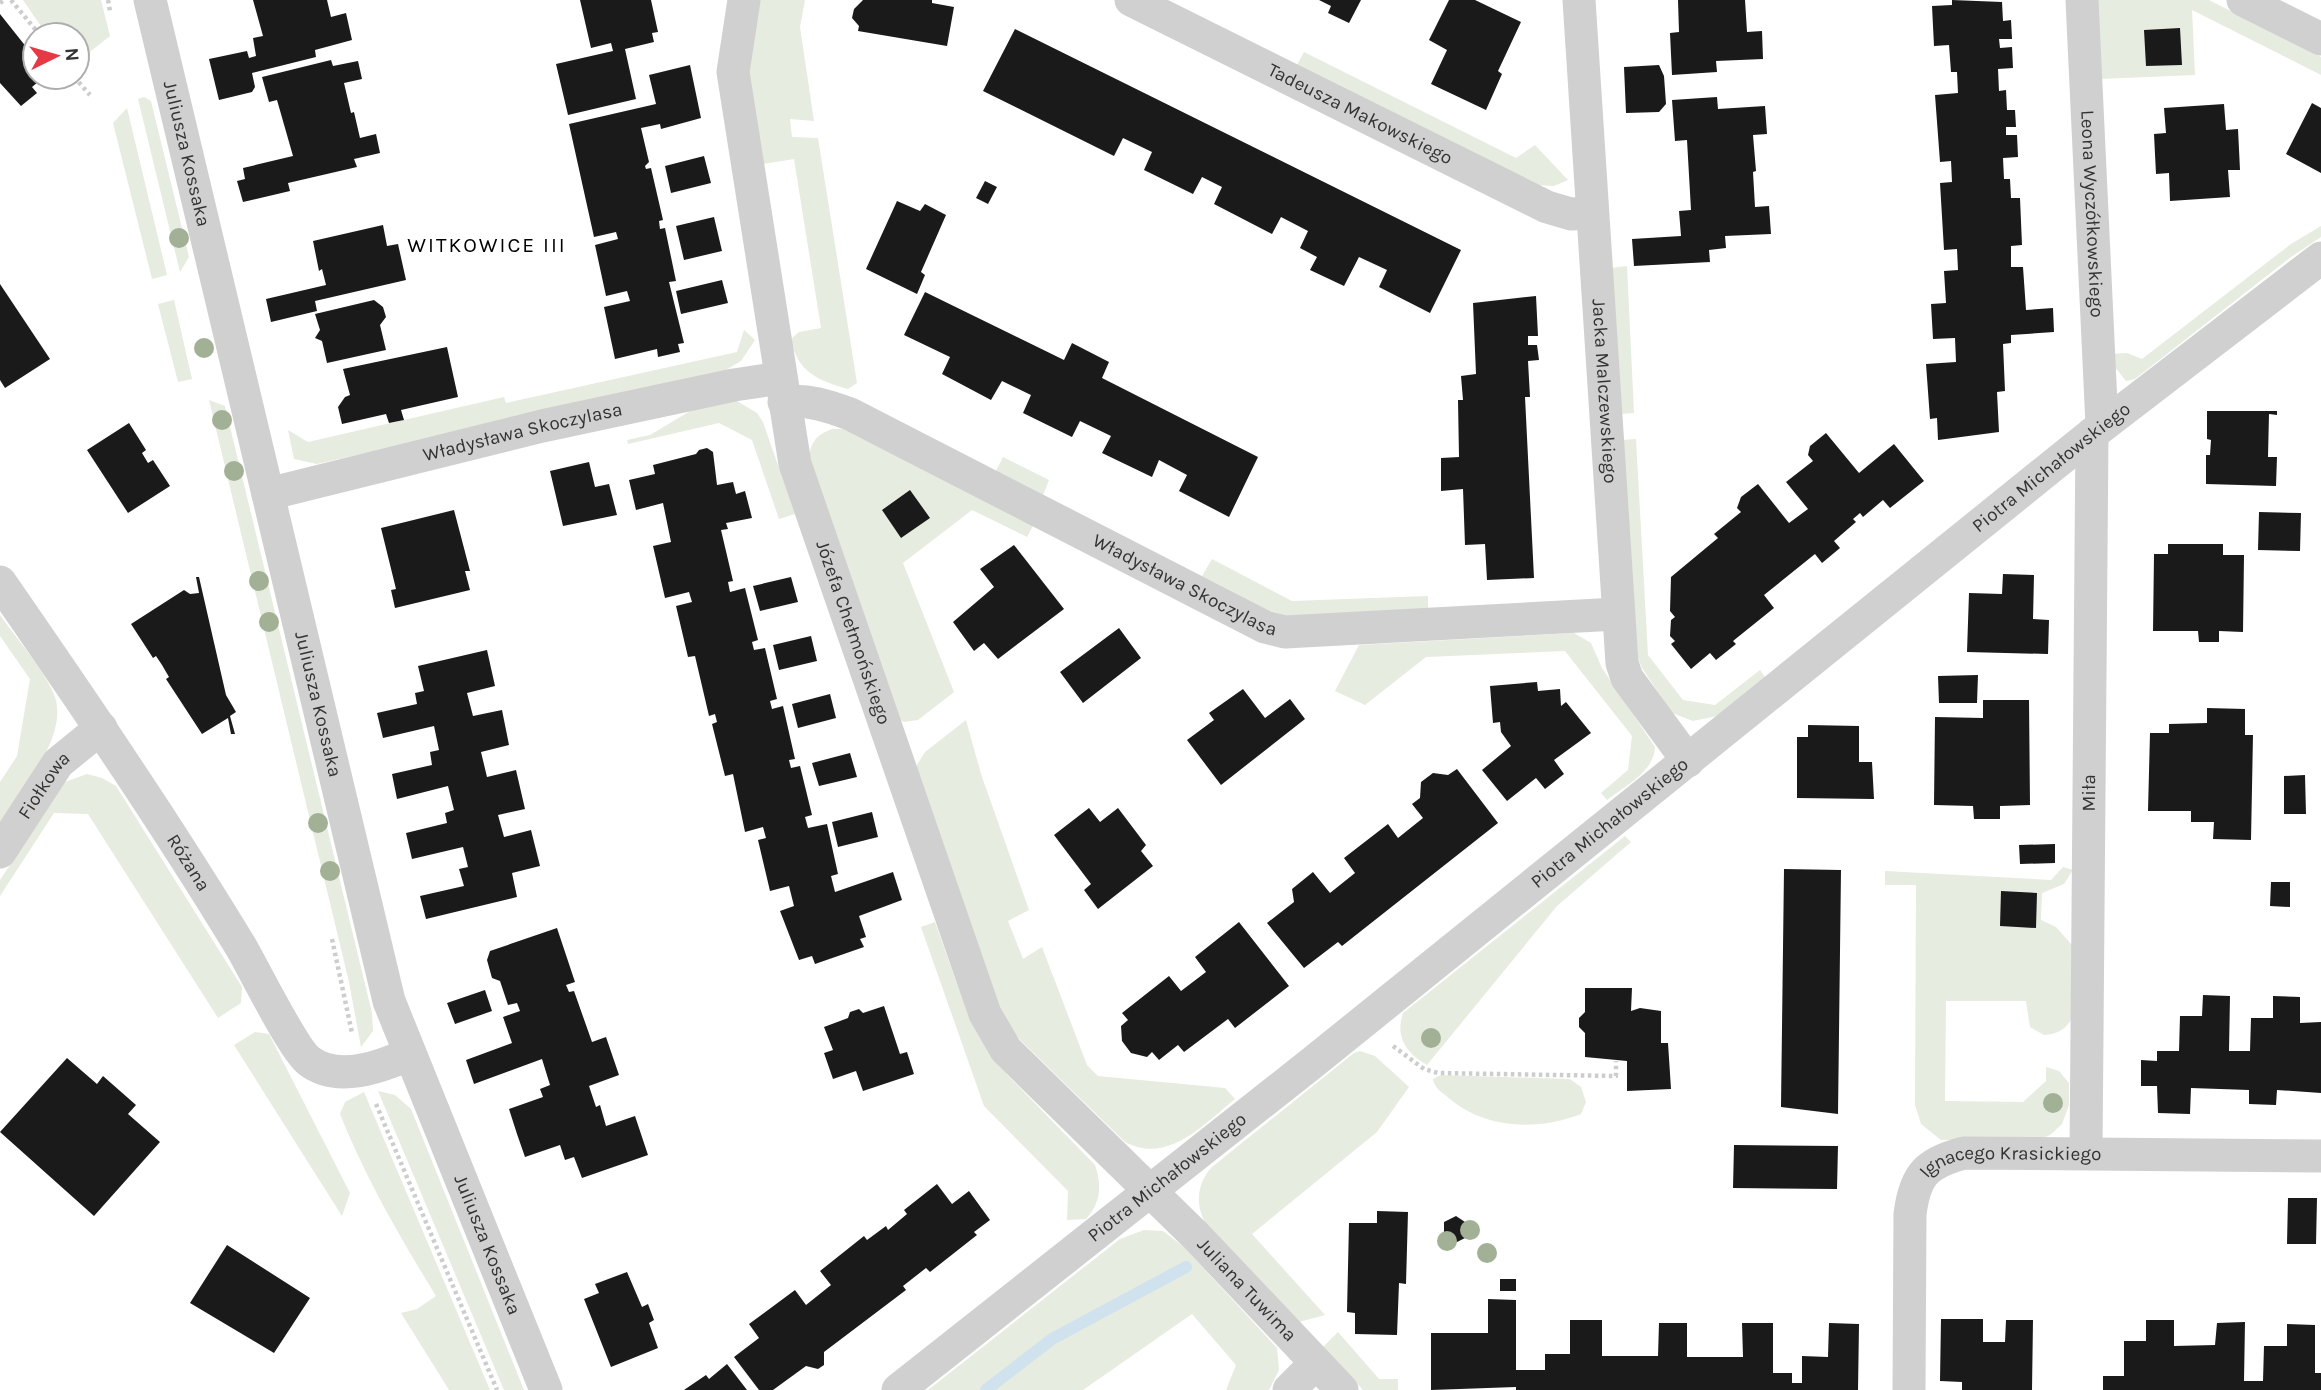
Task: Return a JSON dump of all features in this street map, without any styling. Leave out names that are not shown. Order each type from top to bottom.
[{"type":"street","name":"Juliusza Kossaka","points":[[150,0],[389,1001],[546,1390]]},
{"type":"street","name":"Józefa Chełmońskiego","points":[[744,0],[733,72],[795,464],[985,1014],[1006,1050],[1149,1192]]},
{"type":"street","name":"Tadeusza Makowskiego","points":[[1131,0],[1547,207],[1571,214],[1591,213]]},
{"type":"street","name":"Jacka Malczewskiego","points":[[1579,0],[1622,663],[1627,678],[1688,761]]},
{"type":"street","name":"Leona Wyczółkowskiego","points":[[2082,0],[2097,430]]},
{"type":"street","points":[[2243,0],[2321,39]]},
{"type":"street","name":"Piotra Michałowskiego","points":[[898,1390],[1688,761],[2097,430],[2321,258]]},
{"type":"street","name":"Władysława Skoczylasa","points":[[268,494],[542,426],[734,385],[783,390],[800,400],[850,414],[1265,627],[1285,632],[1617,614]]},
{"type":"street","name":"Miła","points":[[2086,1153],[2097,430]]},
{"type":"street","name":"Różana","points":[[0,582],[101,728],[242,949],[307,1060],[329,1072],[356,1071],[410,1054]]},
{"type":"street","name":"Fiołkowa","points":[[0,852],[58,763],[101,728]]},
{"type":"street","name":"Ignacego Krasickiego","points":[[1909,1390],[1910,1214],[1913,1189],[1925,1171],[1939,1160],[1964,1153],[2321,1156]]},
{"type":"street","name":"Juliana Tuwima","points":[[1149,1192],[1342,1390]]},
{"type":"street","points":[[1290,1390],[1316,1363]]},
{"type":"path","points":[[0,3],[4,0]]},
{"type":"path","points":[[11,0],[28,21]]},
{"type":"path","points":[[86,91],[90,95]]},
{"type":"path","points":[[1388,1043],[1424,1069],[1438,1073],[1616,1076],[1616,1061]]},
{"type":"path","points":[[371,1091],[497,1390]]},
{"type":"shaded area","points":[[23,0],[101,0],[110,36],[91,51],[91,21],[37,21]]},
{"type":"shaded area","points":[[758,0],[805,0],[800,27],[814,121],[790,119],[792,137],[818,138],[857,383],[848,389],[819,379],[804,368],[798,360],[791,339],[799,332],[821,328],[794,159],[763,164],[748,72]]},
{"type":"shaded area","points":[[2096,0],[2209,0],[2321,57],[2321,75],[2192,10],[2195,75],[2100,79]]},
{"type":"shaded area","points":[[1304,52],[1516,158],[1535,145],[1568,180],[1554,186],[1538,185],[1297,65]]},
{"type":"shaded area","points":[[144,97],[151,101],[189,257],[180,272],[138,99]]},
{"type":"shaded area","points":[[127,108],[167,275],[152,279],[113,123]]},
{"type":"shaded area","points":[[2321,226],[2321,237],[2291,257],[2135,379],[2126,381],[2114,366],[2112,354],[2127,353],[2142,359],[2291,244]]},
{"type":"shaded area","points":[[1627,266],[1634,413],[1620,414],[1611,268]]},
{"type":"shaded area","points":[[174,300],[192,379],[178,382],[158,304]]},
{"type":"shaded area","points":[[744,330],[755,340],[741,361],[719,374],[317,464],[294,459],[288,430],[308,442],[504,397],[506,403],[737,352]]},
{"type":"shaded area","points":[[209,400],[225,406],[372,1013],[373,1031],[361,1047],[349,982]]},
{"type":"shaded area","points":[[737,401],[757,413],[763,422],[795,514],[779,519],[752,440],[719,423],[628,444],[627,440],[650,435],[702,404]]},
{"type":"shaded area","points":[[832,429],[843,429],[1034,524],[1027,537],[972,510],[903,563],[954,692],[918,720],[904,722],[899,719],[810,461],[810,450],[815,440]]},
{"type":"shaded area","points":[[1636,439],[1648,655],[1683,700],[1715,705],[1760,670],[1765,677],[1717,716],[1693,721],[1672,713],[1638,658],[1622,440]]},
{"type":"shaded area","points":[[1003,457],[1049,480],[1043,495],[996,471]]},
{"type":"shaded area","points":[[1212,559],[1292,601],[1428,596],[1428,609],[1288,616],[1270,611],[1202,576]]},
{"type":"shaded area","points":[[0,615],[51,687],[57,713],[55,729],[41,762],[0,822],[0,782],[17,756],[30,679],[0,636]]},
{"type":"shaded area","points":[[1574,633],[1591,643],[1602,668],[1655,747],[1650,764],[1644,771],[1607,800],[1601,793],[1628,770],[1632,736],[1565,651],[1426,657],[1365,705],[1335,691],[1359,645]]},
{"type":"shaded area","points":[[966,720],[981,774],[1029,910],[1008,921],[1023,959],[1042,947],[1087,1065],[1098,1076],[1225,1088],[1235,1099],[1198,1130],[1171,1145],[1141,1148],[1125,1142],[1018,1038],[998,1006],[915,768],[925,752]]},
{"type":"shaded area","points":[[87,774],[116,786],[242,987],[241,1003],[218,1018],[88,814],[54,813],[0,896],[0,880],[65,782]]},
{"type":"shaded area","points":[[1625,836],[1631,842],[1557,906],[1427,1065],[1413,1055],[1404,1044],[1400,1030],[1403,1013]]},
{"type":"shaded area","points":[[2063,867],[2073,870],[2064,884],[2042,893],[2041,920],[2056,927],[2072,945],[2073,1016],[2062,1030],[2044,1035],[2030,1027],[2026,1001],[1946,1001],[1945,1101],[2023,1102],[2046,1081],[2046,1067],[2059,1071],[2069,1083],[2069,1105],[2062,1124],[2050,1135],[2040,1139],[1941,1140],[1921,1124],[1915,1105],[1916,885],[1885,885],[1885,871],[2051,880]]},
{"type":"shaded area","points":[[935,922],[971,1023],[995,1062],[1095,1165],[1099,1193],[1095,1207],[1086,1219],[1067,1220],[1068,1191],[984,1106],[921,927]]},
{"type":"shaded area","points":[[255,1032],[269,1034],[350,1193],[342,1216],[234,1045]]},
{"type":"shaded area","points":[[1360,1051],[1375,1056],[1409,1087],[1377,1132],[1252,1234],[1325,1315],[1299,1322],[1207,1226],[1200,1211],[1200,1188],[1212,1167],[1354,1053]]},
{"type":"shaded area","points":[[1441,1075],[1570,1079],[1581,1087],[1586,1102],[1581,1114],[1547,1123],[1512,1124],[1479,1116],[1464,1109],[1435,1085],[1433,1079]]},
{"type":"shaded area","points":[[378,1091],[395,1095],[411,1109],[524,1390],[504,1390]]},
{"type":"shaded area","points":[[364,1092],[490,1390],[449,1390],[401,1313],[417,1309],[436,1296],[384,1207],[340,1114],[345,1102]]},
{"type":"shaded area","points":[[1144,1230],[1163,1231],[1184,1247],[1277,1348],[1279,1370],[1269,1390],[1226,1390],[1236,1365],[1192,1314],[1083,1390],[928,1390],[1120,1239]]},
{"type":"shaded area","points":[[1338,1332],[1379,1379],[1398,1379],[1398,1390],[1363,1390],[1323,1347]]},
{"type":"building","points":[[253,0],[327,0],[331,17],[346,13],[352,40],[315,50],[316,57],[252,73],[255,87],[252,92],[219,100],[209,59],[247,51],[249,58],[256,56],[253,38],[263,36]]},
{"type":"building","points":[[580,0],[651,0],[658,32],[652,33],[654,42],[625,49],[636,99],[568,115],[556,64],[613,51],[611,43],[591,48]]},
{"type":"building","points":[[863,0],[932,0],[932,3],[954,7],[947,46],[858,31],[859,26],[852,18],[854,9]]},
{"type":"building","points":[[1319,0],[1361,0],[1349,23],[1328,13],[1331,6]]},
{"type":"building","points":[[1449,0],[1475,0],[1521,22],[1498,71],[1502,74],[1486,110],[1431,84],[1447,50],[1429,40]]},
{"type":"building","points":[[1678,0],[1745,0],[1747,32],[1762,31],[1763,59],[1716,61],[1717,72],[1672,75],[1670,33],[1679,32]]},
{"type":"building","points":[[1952,0],[2002,2],[2003,21],[2011,20],[2012,39],[1999,39],[2000,48],[2012,47],[2013,68],[1998,69],[1999,91],[2006,90],[2007,110],[2015,110],[2016,127],[2006,127],[2006,135],[2017,135],[2018,157],[2003,158],[2004,179],[2010,179],[2011,198],[2020,198],[2022,245],[2011,246],[2011,267],[2023,267],[2026,310],[2053,308],[2054,332],[2011,335],[2011,343],[2003,344],[2005,391],[1997,392],[1999,432],[1938,440],[1937,418],[1930,419],[1926,364],[1956,362],[1955,338],[1933,339],[1931,304],[1946,303],[1944,271],[1958,270],[1957,249],[1944,250],[1940,183],[1952,182],[1951,161],[1940,162],[1935,95],[1958,93],[1957,72],[1951,72],[1949,45],[1934,46],[1932,6],[1952,5]]},
{"type":"building","points":[[0,14],[21,40],[21,91],[37,93],[21,106],[0,83]]},
{"type":"building","points":[[2180,28],[2182,65],[2146,66],[2144,30]]},
{"type":"building","points":[[1015,29],[1461,250],[1430,313],[1379,287],[1387,270],[1359,257],[1344,286],[1310,270],[1317,257],[1300,248],[1308,231],[1281,217],[1272,234],[1214,204],[1222,187],[1202,177],[1193,194],[1144,170],[1152,152],[1123,138],[1114,156],[983,91]]},
{"type":"building","points":[[331,60],[333,66],[358,61],[362,79],[344,83],[351,113],[354,112],[360,138],[376,134],[380,153],[354,159],[357,167],[288,183],[290,191],[243,202],[237,181],[245,179],[243,168],[293,156],[277,100],[269,102],[262,77]]},
{"type":"building","points":[[690,65],[701,118],[661,129],[660,124],[641,128],[649,162],[645,166],[646,169],[651,168],[663,220],[659,221],[660,229],[665,228],[676,281],[669,282],[684,343],[678,344],[680,352],[658,357],[657,349],[615,359],[604,307],[630,301],[627,291],[606,296],[595,245],[618,239],[616,232],[594,237],[569,124],[656,104],[649,75]]},
{"type":"building","points":[[1659,65],[1664,76],[1666,104],[1659,112],[1626,113],[1624,67]]},
{"type":"building","points":[[1717,97],[1718,109],[1765,106],[1767,134],[1753,135],[1756,171],[1753,172],[1755,207],[1769,206],[1771,234],[1725,236],[1726,248],[1709,250],[1710,262],[1634,266],[1632,239],[1681,236],[1679,211],[1691,210],[1687,140],[1675,141],[1672,100]]},
{"type":"building","points":[[2312,103],[2321,108],[2321,173],[2286,154]]},
{"type":"building","points":[[2224,104],[2226,130],[2238,129],[2240,170],[2228,170],[2230,197],[2170,201],[2169,173],[2156,174],[2154,134],[2166,133],[2164,108]]},
{"type":"building","points":[[704,156],[711,183],[671,193],[665,166]]},
{"type":"building","points":[[985,181],[997,187],[988,204],[976,198]]},
{"type":"building","points":[[897,201],[920,211],[925,204],[946,215],[921,272],[925,275],[917,294],[866,269]]},
{"type":"building","points":[[714,217],[722,251],[684,260],[676,226]]},
{"type":"building","points":[[383,225],[387,246],[398,244],[406,280],[315,301],[317,311],[271,322],[266,299],[326,285],[322,269],[319,271],[313,241]]},
{"type":"building","points":[[722,280],[728,303],[681,314],[676,291]]},
{"type":"building","points":[[0,284],[50,359],[5,388],[0,380]]},
{"type":"building","points":[[925,292],[1064,360],[1072,343],[1109,362],[1102,378],[1258,457],[1229,517],[1179,491],[1187,475],[1159,460],[1152,477],[1102,453],[1111,436],[1080,421],[1072,437],[1023,413],[1031,395],[1002,381],[991,400],[942,374],[950,357],[904,335]]},
{"type":"building","points":[[1536,296],[1538,336],[1528,336],[1528,345],[1537,345],[1539,360],[1528,361],[1530,397],[1525,397],[1534,578],[1487,580],[1485,544],[1465,545],[1463,489],[1441,491],[1441,458],[1459,457],[1458,400],[1463,400],[1461,376],[1476,374],[1473,303]]},
{"type":"building","points":[[374,300],[383,307],[386,317],[380,325],[386,350],[327,363],[322,341],[315,338],[320,330],[315,314]]},
{"type":"building","points":[[447,347],[458,397],[401,410],[404,420],[389,423],[386,414],[342,424],[338,407],[345,397],[350,395],[343,369]]},
{"type":"building","points":[[2207,411],[2277,411],[2277,415],[2269,414],[2268,457],[2277,457],[2276,486],[2206,484],[2206,455],[2210,455],[2211,440],[2207,439]]},
{"type":"building","points":[[129,423],[146,450],[142,453],[148,463],[153,460],[170,486],[128,513],[87,450]]},
{"type":"building","points":[[1826,433],[1859,473],[1894,444],[1924,481],[1890,508],[1883,500],[1863,517],[1860,513],[1853,519],[1856,522],[1834,541],[1840,548],[1822,563],[1815,554],[1764,595],[1774,608],[1733,641],[1736,644],[1716,660],[1710,653],[1691,669],[1671,644],[1675,641],[1670,636],[1671,620],[1675,617],[1670,611],[1671,577],[1718,538],[1714,534],[1741,512],[1737,508],[1741,497],[1758,484],[1789,523],[1808,509],[1786,482],[1813,461],[1808,455],[1810,446]]},
{"type":"building","points":[[707,448],[713,452],[717,485],[733,482],[736,494],[745,491],[752,518],[726,523],[728,529],[721,530],[733,581],[728,582],[730,592],[745,588],[758,640],[752,642],[754,650],[765,648],[777,699],[770,701],[772,709],[783,706],[795,759],[789,760],[791,768],[800,766],[812,815],[805,817],[808,828],[827,824],[838,874],[831,876],[835,892],[893,872],[902,900],[859,916],[866,937],[860,939],[864,947],[815,964],[812,956],[799,960],[780,911],[794,906],[789,886],[770,891],[758,840],[766,838],[763,827],[745,832],[733,774],[725,776],[712,724],[717,722],[715,714],[709,716],[695,656],[688,657],[676,606],[692,602],[689,592],[665,598],[653,546],[671,542],[663,503],[636,510],[629,480],[655,474],[653,465],[696,454]]},
{"type":"building","points":[[589,462],[595,487],[609,484],[617,515],[563,526],[550,471]]},
{"type":"building","points":[[910,490],[930,518],[901,538],[882,510]]},
{"type":"building","points":[[454,510],[470,571],[465,571],[470,590],[395,608],[391,590],[396,589],[381,528]]},
{"type":"building","points":[[2259,512],[2301,513],[2300,551],[2258,550]]},
{"type":"building","points":[[2168,544],[2223,544],[2223,555],[2244,555],[2243,632],[2219,631],[2219,642],[2199,642],[2198,631],[2153,631],[2154,554],[2168,554]]},
{"type":"building","points":[[1014,545],[1064,609],[998,659],[984,643],[974,651],[953,622],[994,587],[980,569]]},
{"type":"building","points":[[2003,574],[2034,575],[2033,619],[2049,620],[2048,654],[1967,652],[1969,593],[2002,594]]},
{"type":"building","points":[[196,577],[199,577],[226,695],[236,712],[230,716],[235,734],[231,734],[228,718],[202,734],[166,679],[169,677],[162,665],[156,656],[153,658],[131,624],[184,590],[190,594],[199,593]]},
{"type":"building","points":[[791,577],[798,602],[760,611],[753,586]]},
{"type":"building","points":[[1119,628],[1141,658],[1083,703],[1060,672]]},
{"type":"building","points":[[811,636],[817,661],[779,670],[773,645]]},
{"type":"building","points":[[487,650],[495,686],[467,693],[473,716],[502,710],[509,745],[481,752],[487,777],[516,770],[525,809],[498,815],[504,837],[531,830],[540,866],[512,873],[517,897],[426,919],[420,896],[464,886],[459,869],[468,867],[463,847],[412,859],[406,833],[447,823],[445,813],[454,810],[448,786],[397,799],[392,774],[432,765],[430,752],[439,750],[434,726],[383,738],[377,713],[417,704],[415,693],[424,691],[418,666]]},
{"type":"building","points":[[1978,675],[1977,703],[1939,703],[1938,676]]},
{"type":"building","points":[[1537,682],[1538,691],[1560,689],[1561,706],[1566,702],[1591,733],[1554,760],[1564,774],[1545,789],[1536,778],[1507,801],[1482,770],[1511,746],[1501,732],[1500,722],[1493,723],[1490,686]]},
{"type":"building","points":[[1243,689],[1265,718],[1290,699],[1305,719],[1221,785],[1187,740],[1214,720],[1209,713]]},
{"type":"building","points":[[830,694],[836,718],[798,728],[792,704]]},
{"type":"building","points":[[1983,700],[2029,700],[2030,805],[2000,806],[2000,819],[1974,819],[1973,806],[1934,805],[1935,717],[1983,718]]},
{"type":"building","points":[[2207,708],[2245,709],[2245,735],[2253,735],[2251,840],[2213,839],[2214,822],[2191,822],[2191,811],[2148,811],[2150,733],[2169,733],[2169,724],[2207,723]]},
{"type":"building","points":[[1808,725],[1859,726],[1859,762],[1872,762],[1874,799],[1797,798],[1797,737],[1808,737]]},
{"type":"building","points":[[850,753],[857,777],[819,786],[812,763]]},
{"type":"building","points":[[1457,769],[1498,823],[1342,946],[1338,942],[1304,968],[1267,923],[1294,902],[1292,889],[1313,872],[1330,893],[1355,873],[1344,858],[1388,824],[1398,838],[1423,818],[1412,804],[1420,798],[1421,782],[1433,773],[1448,775]]},
{"type":"building","points":[[2305,775],[2306,814],[2284,814],[2284,776]]},
{"type":"building","points":[[1089,808],[1100,822],[1118,808],[1146,845],[1141,851],[1153,866],[1098,909],[1084,890],[1091,884],[1054,835]]},
{"type":"building","points":[[872,812],[878,837],[838,847],[832,822]]},
{"type":"building","points":[[2055,844],[2055,863],[2020,864],[2019,845]]},
{"type":"building","points":[[1784,869],[1841,870],[1838,1114],[1781,1107]]},
{"type":"building","points":[[2271,882],[2290,882],[2290,907],[2270,906]]},
{"type":"building","points":[[2001,891],[2037,893],[2036,928],[2000,926]]},
{"type":"building","points":[[1239,922],[1289,986],[1235,1028],[1228,1019],[1184,1052],[1178,1045],[1159,1060],[1152,1052],[1147,1057],[1131,1053],[1122,1041],[1121,1026],[1128,1020],[1122,1013],[1169,976],[1181,991],[1206,972],[1195,957]]},
{"type":"building","points":[[557,928],[575,982],[566,985],[569,992],[574,991],[592,1042],[606,1037],[619,1075],[589,1086],[596,1107],[600,1105],[606,1126],[635,1116],[648,1155],[582,1178],[574,1157],[565,1160],[560,1145],[525,1157],[517,1134],[509,1109],[543,1097],[540,1089],[550,1085],[542,1059],[474,1084],[466,1060],[512,1043],[503,1017],[520,1011],[517,1003],[508,1005],[500,981],[492,978],[487,960],[490,951]]},
{"type":"building","points":[[1585,988],[1632,988],[1631,1011],[1640,1008],[1661,1011],[1661,1043],[1668,1043],[1671,1089],[1627,1091],[1627,1061],[1585,1057],[1585,1033],[1579,1027],[1579,1018],[1585,1012]]},
{"type":"building","points":[[485,990],[492,1011],[455,1024],[447,1003]]},
{"type":"building","points":[[2203,995],[2230,996],[2229,1051],[2250,1051],[2251,1018],[2273,1018],[2273,996],[2300,997],[2300,1023],[2321,1022],[2321,1093],[2277,1090],[2276,1105],[2249,1104],[2249,1090],[2191,1088],[2190,1114],[2158,1113],[2157,1086],[2141,1086],[2141,1060],[2157,1061],[2157,1051],[2179,1051],[2180,1016],[2202,1016]]},
{"type":"building","points":[[884,1006],[900,1054],[907,1052],[914,1074],[863,1091],[856,1071],[833,1079],[824,1053],[833,1050],[824,1027],[848,1018],[850,1012],[859,1009],[863,1013]]},
{"type":"building","points":[[67,1058],[97,1084],[103,1076],[136,1105],[128,1114],[160,1142],[94,1216],[0,1132]]},
{"type":"building","points":[[1734,1145],[1838,1146],[1837,1189],[1733,1188]]},
{"type":"building","points":[[937,1184],[952,1204],[969,1191],[990,1220],[974,1232],[977,1235],[930,1272],[926,1268],[903,1286],[906,1290],[824,1352],[824,1365],[818,1369],[806,1366],[773,1390],[759,1390],[734,1357],[759,1338],[749,1324],[795,1290],[806,1305],[831,1285],[820,1271],[864,1236],[867,1240],[886,1226],[888,1230],[907,1214],[904,1210]]},
{"type":"building","points":[[2288,1198],[2317,1198],[2316,1244],[2287,1244]]},
{"type":"building","points":[[1377,1211],[1408,1212],[1406,1284],[1399,1283],[1397,1335],[1355,1334],[1355,1313],[1347,1312],[1349,1223],[1377,1223]]},
{"type":"building","points":[[1456,1216],[1468,1224],[1467,1237],[1455,1243],[1444,1235],[1444,1222]]},
{"type":"building","points":[[227,1245],[310,1298],[274,1353],[190,1303]]},
{"type":"building","points":[[627,1272],[642,1307],[648,1304],[654,1320],[649,1323],[658,1348],[611,1367],[584,1299],[599,1293],[595,1284]]},
{"type":"building","points":[[1500,1279],[1516,1279],[1516,1291],[1500,1291]]},
{"type":"building","points":[[1488,1299],[1516,1300],[1516,1370],[1545,1370],[1545,1354],[1570,1354],[1570,1320],[1602,1320],[1602,1356],[1658,1356],[1659,1323],[1687,1323],[1687,1357],[1743,1357],[1742,1323],[1773,1323],[1773,1373],[1792,1373],[1792,1383],[1802,1383],[1802,1356],[1828,1357],[1829,1323],[1859,1324],[1858,1390],[1516,1390],[1516,1387],[1431,1390],[1431,1333],[1488,1333]]},
{"type":"building","points":[[1941,1319],[1983,1319],[1983,1342],[2005,1342],[2006,1320],[2033,1320],[2032,1390],[1962,1390],[1962,1382],[1940,1381]]},
{"type":"building","points":[[2146,1320],[2174,1320],[2174,1346],[2215,1345],[2217,1323],[2245,1322],[2244,1381],[2263,1381],[2264,1346],[2287,1346],[2287,1324],[2315,1325],[2315,1373],[2321,1373],[2321,1390],[2103,1390],[2103,1376],[2124,1376],[2124,1341],[2146,1341]]},
{"type":"building","points":[[727,1364],[747,1390],[684,1390],[706,1375],[709,1379]]},
{"type":"waterway","points":[[986,1390],[1052,1339],[1186,1267]]},
{"type":"district","name":"WITKOWICE III","points":[[487,245]]}]
